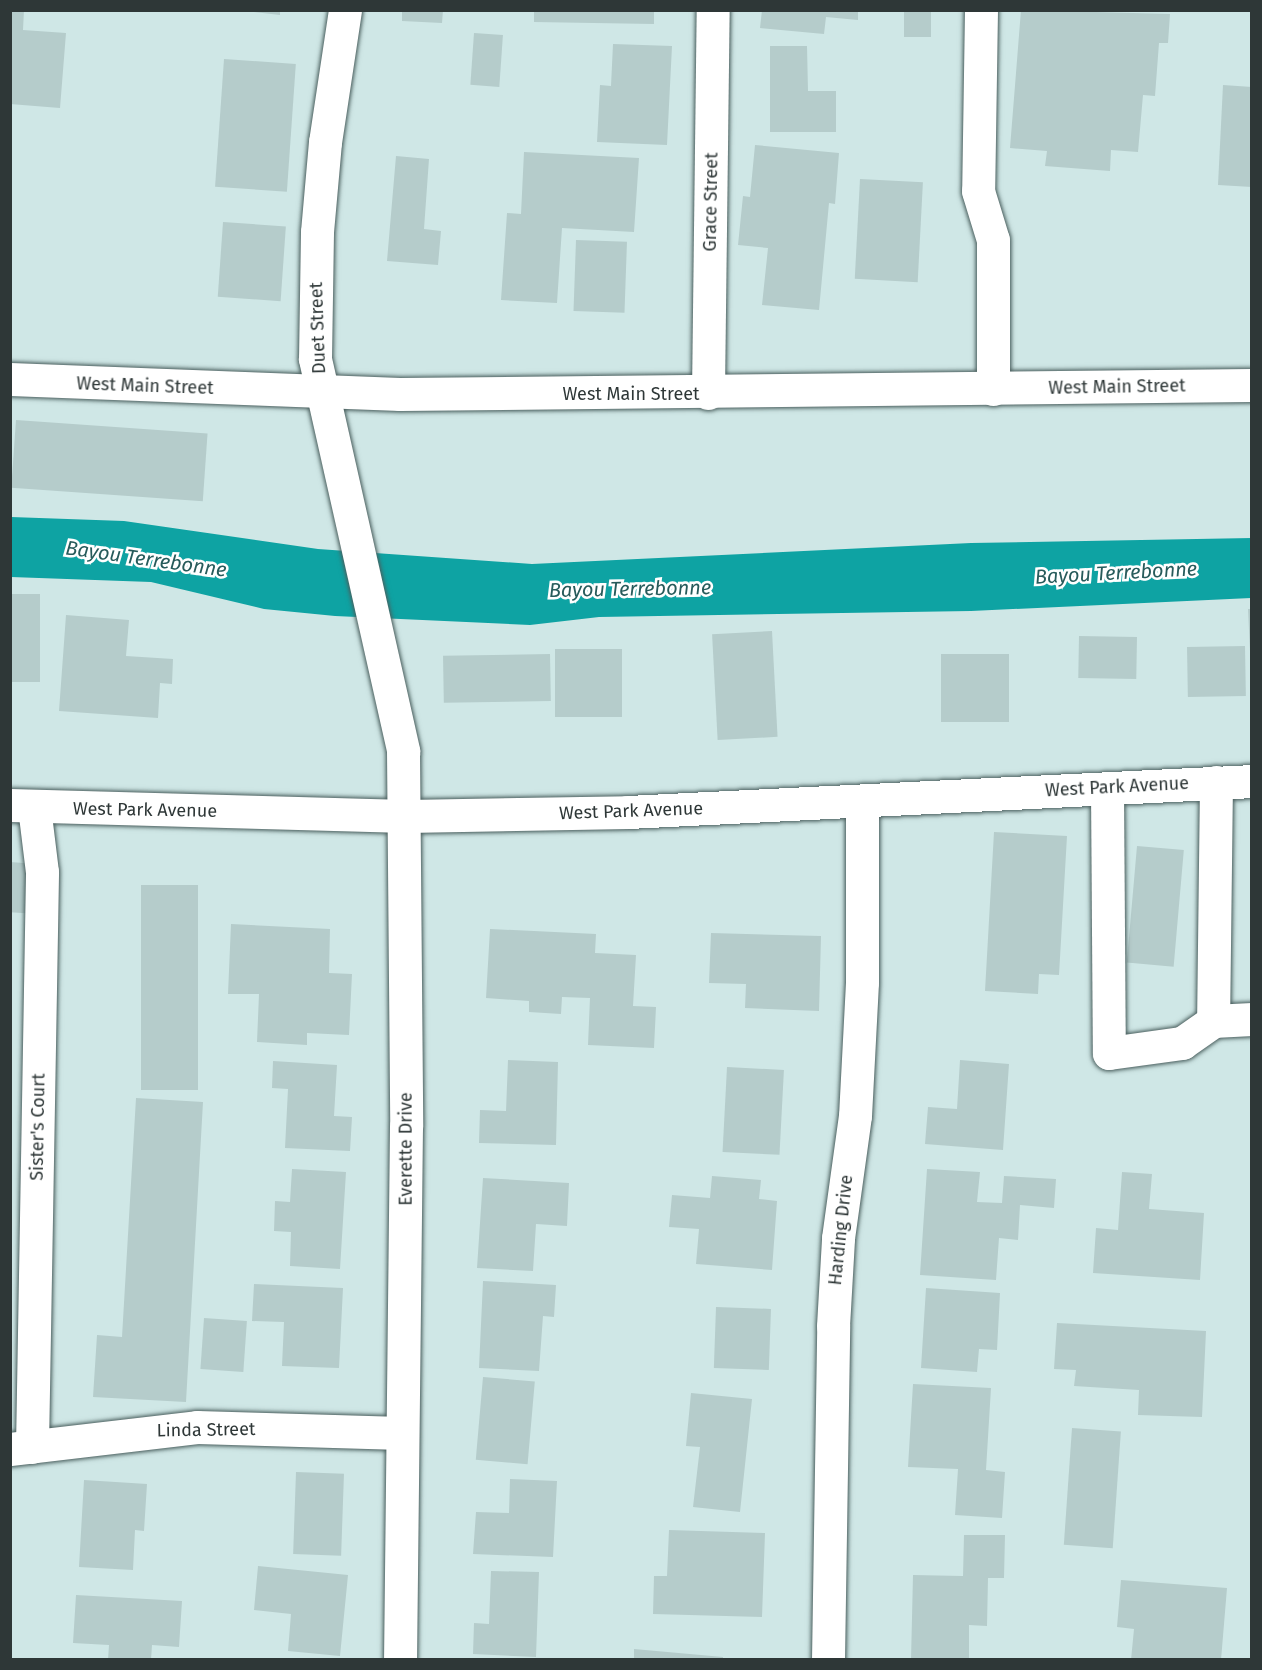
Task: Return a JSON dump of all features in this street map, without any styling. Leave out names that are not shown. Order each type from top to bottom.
[{"type":"street","name":"Duet Street","points":[[345,10],[325,142],[316,232],[315,359],[377,642]]},
{"type":"street","name":"Grace Street","points":[[708,393],[713,10]]},
{"type":"street","points":[[981,10],[978,191],[993,240],[993,389]]},
{"type":"street","name":"West Main Street","points":[[10,380],[321,392],[708,393],[1251,385]]},
{"type":"street","name":"Everette Drive","points":[[377,642],[403,752],[406,816],[399,1659]]},
{"type":"street","name":"West Park Avenue","points":[[22,806],[406,816],[628,812],[1251,781]]},
{"type":"street","points":[[1213,1021],[1216,783]]},
{"type":"street","points":[[1107,788],[1109,1053],[1182,1043],[1213,1021],[1251,1019]]},
{"type":"street","name":"Harding Drive","points":[[828,1659],[833,1326],[838,1238],[855,1116],[862,982],[862,801]]},
{"type":"street","name":"Sister's Court","points":[[21,1448],[42,872],[22,806]]},
{"type":"street","name":"Linda Street","points":[[21,1448],[197,1427],[402,1432]]},
{"type":"water","name":"Bayou Terrebonne","points":[[11,517],[124,521],[318,549],[532,564],[971,543],[1252,538],[1251,598],[971,611],[599,617],[530,625],[335,616],[264,609],[151,582],[11,577]]},
{"type":"building","points":[[10,10],[24,10],[23,30],[66,33],[60,108],[10,104]]},
{"type":"building","points":[[236,10],[280,10],[280,15]]},
{"type":"building","points":[[402,10],[443,10],[442,23],[402,21]]},
{"type":"building","points":[[534,10],[654,10],[654,24],[534,22]]},
{"type":"building","points":[[762,10],[858,10],[858,20],[826,17],[824,34],[760,28]]},
{"type":"building","points":[[904,10],[931,10],[931,37],[904,37]]},
{"type":"building","points":[[1021,10],[1170,14],[1168,43],[1159,43],[1155,96],[1143,95],[1138,152],[1111,150],[1110,171],[1045,166],[1047,151],[1010,148]]},
{"type":"building","points":[[474,33],[503,35],[499,87],[470,85]]},
{"type":"building","points":[[613,44],[672,46],[667,145],[597,142],[600,85],[611,86]]},
{"type":"building","points":[[770,46],[807,46],[808,91],[836,91],[836,132],[770,132]]},
{"type":"building","points":[[224,59],[296,64],[287,192],[215,187]]},
{"type":"building","points":[[1223,85],[1252,87],[1252,187],[1218,185]]},
{"type":"building","points":[[755,145],[839,153],[835,204],[829,203],[819,310],[762,305],[768,248],[738,245],[743,196],[750,197]]},
{"type":"building","points":[[524,152],[639,158],[634,232],[562,228],[557,303],[501,300],[507,213],[521,214]]},
{"type":"building","points":[[396,156],[429,159],[424,229],[441,231],[438,265],[387,261]]},
{"type":"building","points":[[860,179],[923,182],[918,282],[855,279]]},
{"type":"building","points":[[223,222],[286,226],[281,301],[218,297]]},
{"type":"building","points":[[576,240],[627,242],[624,313],[574,311]]},
{"type":"building","points":[[16,420],[208,433],[203,501],[11,488]]},
{"type":"building","points":[[10,594],[40,594],[40,682],[10,682]]},
{"type":"building","points":[[1248,609],[1252,609],[1252,651],[1250,651]]},
{"type":"building","points":[[66,615],[129,620],[126,656],[173,659],[172,684],[160,683],[158,718],[59,711]]},
{"type":"building","points":[[772,631],[778,737],[718,740],[712,634]]},
{"type":"building","points":[[1079,636],[1137,637],[1136,679],[1078,678]]},
{"type":"building","points":[[1245,646],[1246,696],[1188,697],[1187,647]]},
{"type":"building","points":[[555,649],[622,649],[622,717],[555,717]]},
{"type":"building","points":[[550,654],[551,701],[444,703],[443,656]]},
{"type":"building","points":[[941,654],[1009,654],[1009,722],[941,722]]},
{"type":"building","points":[[994,832],[1067,836],[1059,975],[1039,974],[1038,994],[985,991]]},
{"type":"building","points":[[1137,846],[1184,850],[1174,967],[1127,963]]},
{"type":"building","points":[[10,862],[37,864],[33,914],[10,912]]},
{"type":"building","points":[[141,885],[198,885],[198,1090],[141,1090]]},
{"type":"building","points":[[231,924],[330,929],[329,973],[352,974],[349,1035],[307,1033],[307,1045],[257,1042],[259,994],[228,994]]},
{"type":"building","points":[[490,929],[596,934],[595,953],[636,955],[633,1006],[656,1007],[654,1048],[588,1045],[590,998],[562,997],[561,1014],[529,1012],[529,1001],[486,998]]},
{"type":"building","points":[[711,933],[821,936],[819,1011],[745,1008],[746,984],[709,983]]},
{"type":"building","points":[[508,1060],[558,1062],[556,1145],[479,1143],[480,1110],[506,1111]]},
{"type":"building","points":[[960,1060],[1009,1064],[1003,1150],[925,1144],[928,1107],[957,1109]]},
{"type":"building","points":[[273,1061],[337,1065],[334,1116],[352,1117],[350,1151],[285,1148],[288,1089],[272,1088]]},
{"type":"building","points":[[727,1067],[784,1070],[779,1155],[723,1152]]},
{"type":"building","points":[[136,1098],[203,1102],[186,1402],[93,1397],[97,1335],[122,1337]]},
{"type":"building","points":[[292,1169],[346,1172],[340,1269],[290,1266],[291,1232],[274,1231],[275,1201],[290,1202]]},
{"type":"building","points":[[927,1169],[980,1172],[977,1202],[1002,1203],[1004,1176],[1056,1179],[1054,1208],[1020,1205],[1018,1240],[999,1238],[996,1280],[920,1275]]},
{"type":"building","points":[[1122,1172],[1152,1174],[1149,1209],[1204,1213],[1200,1280],[1093,1273],[1096,1228],[1118,1230]]},
{"type":"building","points":[[712,1176],[761,1180],[759,1199],[777,1201],[772,1270],[696,1264],[699,1229],[669,1227],[672,1195],[710,1198]]},
{"type":"building","points":[[483,1178],[569,1183],[567,1226],[536,1224],[533,1271],[477,1268]]},
{"type":"building","points":[[483,1281],[556,1285],[554,1317],[543,1316],[539,1371],[479,1368]]},
{"type":"building","points":[[254,1284],[343,1288],[339,1368],[282,1366],[284,1322],[252,1321]]},
{"type":"building","points":[[926,1288],[1000,1293],[997,1350],[979,1349],[977,1372],[921,1368]]},
{"type":"building","points":[[716,1307],[771,1309],[769,1370],[714,1368]]},
{"type":"building","points":[[204,1318],[247,1321],[243,1372],[200,1369]]},
{"type":"building","points":[[1057,1323],[1206,1331],[1202,1417],[1138,1415],[1139,1390],[1074,1386],[1076,1370],[1054,1369]]},
{"type":"building","points":[[483,1377],[535,1382],[528,1464],[476,1460]]},
{"type":"building","points":[[913,1384],[991,1388],[986,1470],[1005,1472],[1002,1518],[955,1515],[958,1469],[908,1467]]},
{"type":"building","points":[[691,1393],[752,1399],[740,1512],[693,1507],[700,1447],[686,1446]]},
{"type":"building","points":[[1072,1428],[1121,1431],[1113,1548],[1064,1545]]},
{"type":"building","points":[[296,1472],[344,1474],[341,1556],[293,1554]]},
{"type":"building","points":[[510,1479],[557,1481],[553,1557],[473,1554],[476,1512],[509,1513]]},
{"type":"building","points":[[84,1480],[147,1484],[144,1531],[135,1530],[133,1570],[79,1567]]},
{"type":"building","points":[[669,1530],[765,1533],[762,1617],[653,1614],[654,1576],[667,1576]]},
{"type":"building","points":[[964,1535],[1005,1535],[1004,1578],[988,1578],[987,1626],[969,1625],[969,1660],[911,1660],[913,1575],[963,1576]]},
{"type":"building","points":[[258,1566],[348,1575],[340,1656],[288,1651],[291,1614],[254,1610]]},
{"type":"building","points":[[491,1571],[539,1572],[536,1657],[473,1654],[474,1623],[489,1624]]},
{"type":"building","points":[[1121,1580],[1227,1588],[1221,1660],[1131,1660],[1134,1629],[1117,1627]]},
{"type":"building","points":[[76,1595],[182,1601],[179,1647],[152,1645],[151,1660],[108,1660],[109,1645],[73,1643]]},
{"type":"building","points":[[634,1649],[723,1657],[723,1660],[634,1660]]}]
